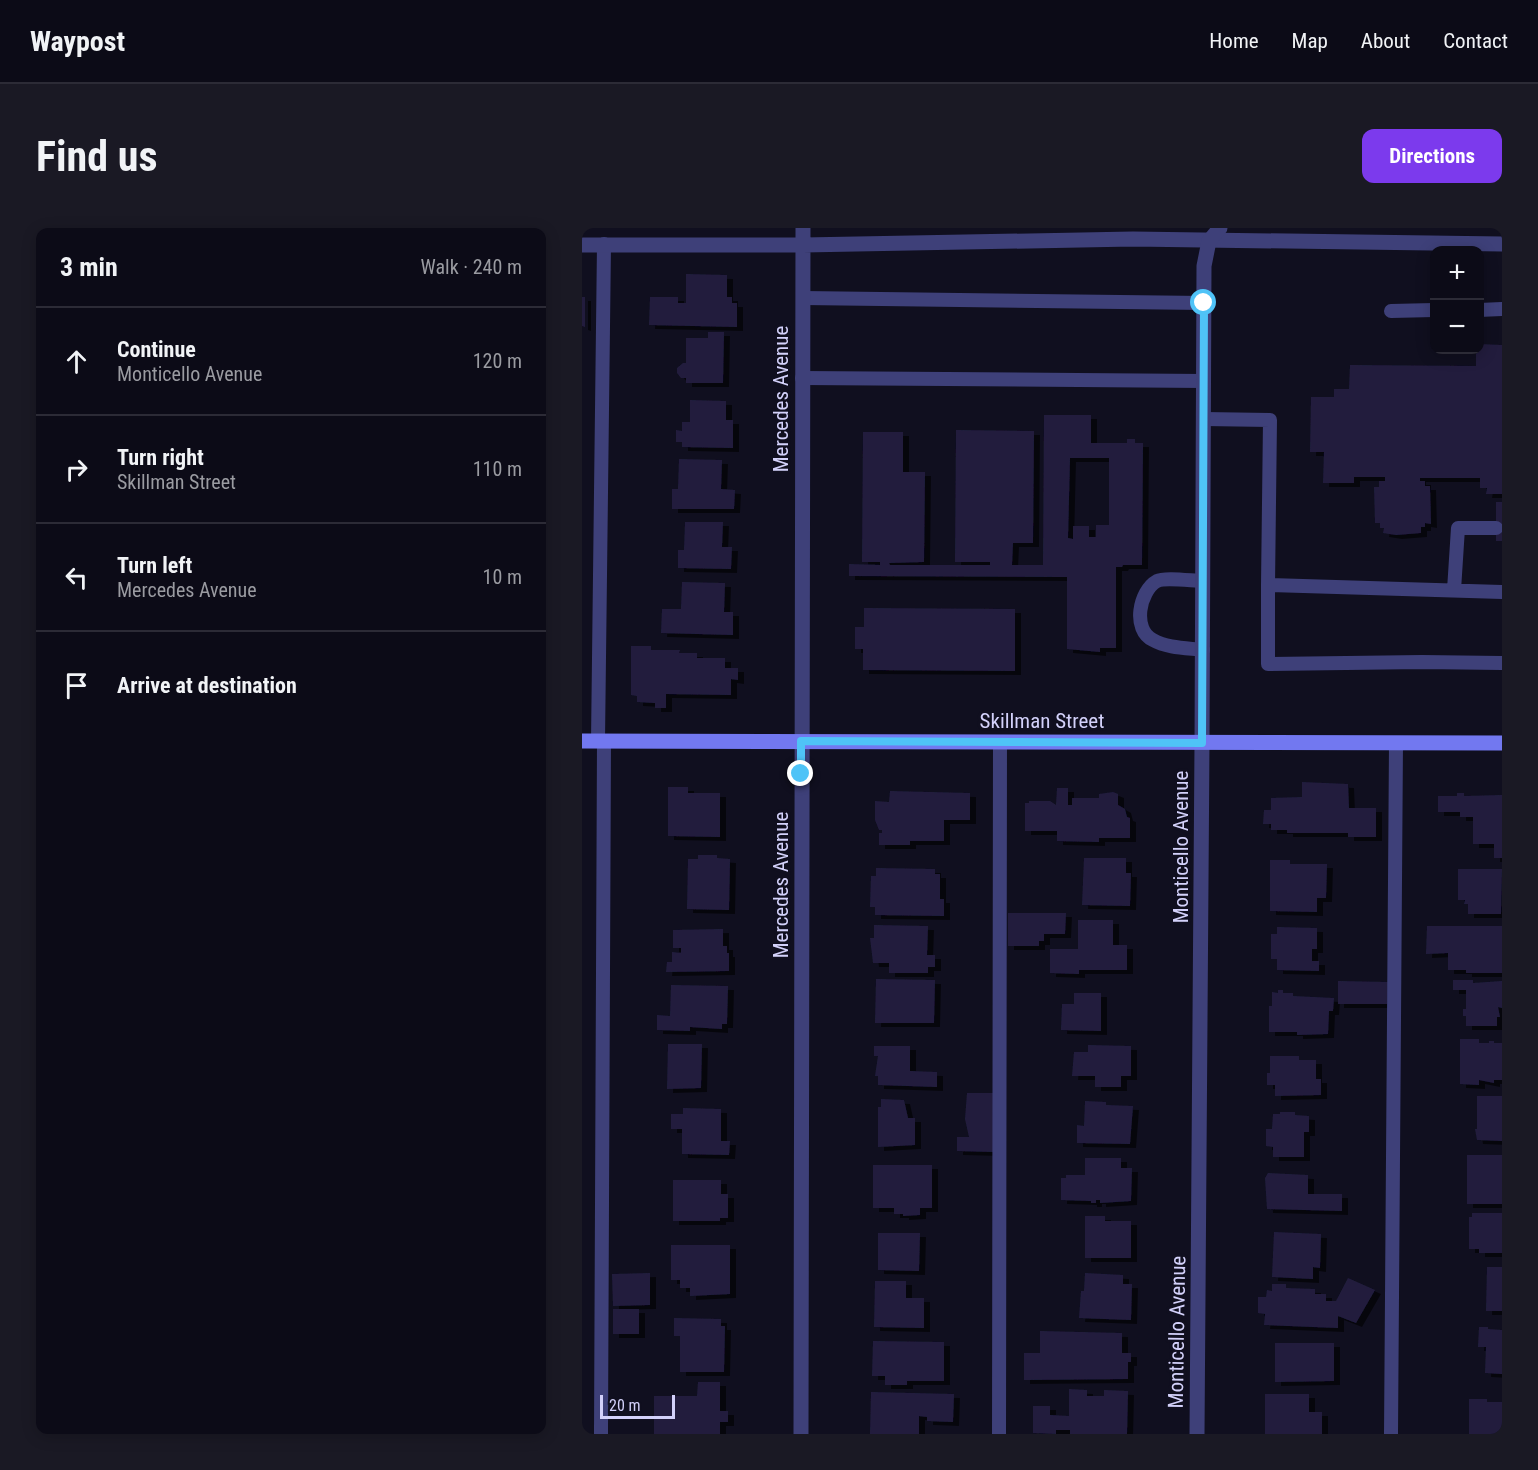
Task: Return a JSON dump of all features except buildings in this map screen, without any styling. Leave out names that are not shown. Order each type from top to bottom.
[{"type":"main road","name":"Skillman Street","points":[[582,741],[1502,744]]},
{"type":"street","name":"Mercedes Avenue","points":[[801,1434],[803,228]]},
{"type":"street","points":[[1209,241],[1220,228]]},
{"type":"street","points":[[582,245],[802,245],[1133,234],[1209,241],[1502,244]]},
{"type":"street","name":"Monticello Avenue","points":[[1197,1434],[1204,266],[1209,241]]},
{"type":"lane","points":[[601,1434],[604,244]]},
{"type":"lane","points":[[802,298],[1204,303]]},
{"type":"lane","points":[[1484,310],[1502,309]]},
{"type":"lane","points":[[1391,311],[1430,310]]},
{"type":"lane","points":[[802,378],[1204,381]]},
{"type":"lane","points":[[1204,419],[1270,420],[1268,664],[1502,663]]},
{"type":"lane","points":[[1454,590],[1458,528],[1496,528]]},
{"type":"lane","points":[[1203,581],[1159,580],[1147,588],[1140,606],[1142,626],[1150,639],[1161,644],[1203,650]]},
{"type":"lane","points":[[1268,585],[1502,591]]},
{"type":"lane","points":[[999,1434],[1000,742]]},
{"type":"lane","points":[[1392,1434],[1396,743]]},
{"type":"route","points":[[801,774],[801,741],[1202,743],[1204,303]]}]
